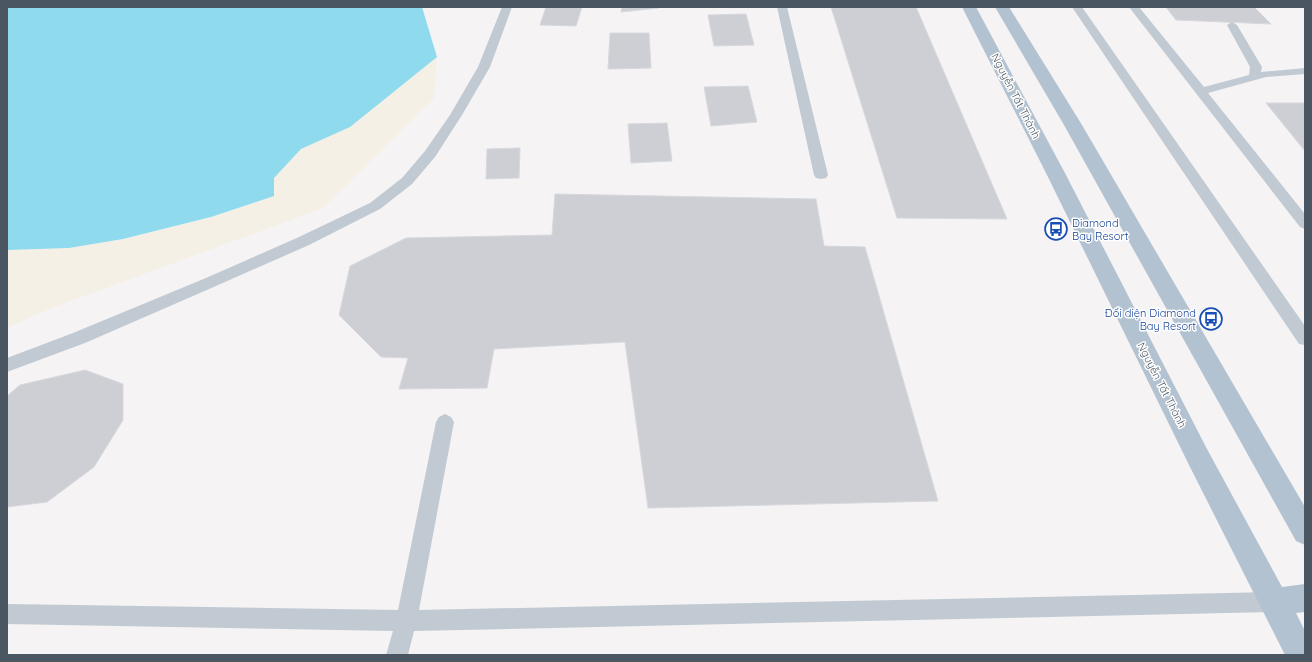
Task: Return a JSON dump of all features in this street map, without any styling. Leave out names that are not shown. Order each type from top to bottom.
[{"type":"main road","name":"Nguyễn Tất Thành","points":[[969,7],[1009,81],[1204,467],[1276,602],[1301,655]]},
{"type":"main road","points":[[1002,7],[1073,125],[1305,532]]},
{"type":"main road","points":[[1276,602],[1305,598]]},
{"type":"lane","points":[[7,365],[79,338],[232,273],[304,241],[375,206],[407,181],[430,154],[456,115],[484,67],[507,7]]},
{"type":"lane","points":[[782,7],[821,175]]},
{"type":"lane","points":[[1077,7],[1305,339]]},
{"type":"lane","points":[[1134,7],[1305,224]]},
{"type":"lane","points":[[1232,25],[1256,67],[1254,77]]},
{"type":"lane","points":[[1200,92],[1254,77],[1286,71],[1305,71]]},
{"type":"lane","points":[[397,655],[406,621],[445,422]]},
{"type":"lane","points":[[7,614],[406,621],[1276,602]]},
{"type":"sand","points":[[437,57],[434,98],[323,208],[49,309],[7,328],[7,250],[69,248],[123,239],[211,217],[274,196],[274,178],[301,149],[350,127]]},
{"type":"water","points":[[7,7],[422,7],[437,57],[350,127],[301,149],[274,178],[274,196],[211,217],[123,239],[69,248],[7,250]]},
{"type":"building","points":[[546,7],[582,7],[576,26],[540,25]]},
{"type":"building","points":[[622,7],[659,7],[659,8],[621,12]]},
{"type":"building","points":[[831,7],[916,7],[1007,219],[897,218]]},
{"type":"building","points":[[1166,7],[1254,7],[1271,24],[1176,20]]},
{"type":"building","points":[[746,14],[754,45],[714,46],[708,15]]},
{"type":"building","points":[[610,33],[649,33],[651,68],[608,69]]},
{"type":"building","points":[[748,86],[757,122],[711,126],[704,87]]},
{"type":"building","points":[[1266,103],[1305,103],[1305,151]]},
{"type":"building","points":[[667,123],[672,161],[631,163],[628,124]]},
{"type":"building","points":[[520,148],[519,178],[486,179],[487,149]]},
{"type":"building","points":[[555,194],[816,199],[824,246],[865,247],[938,501],[648,508],[625,342],[494,349],[487,388],[399,389],[408,358],[381,357],[339,315],[350,266],[406,238],[552,235]]},
{"type":"building","points":[[85,370],[123,384],[123,420],[94,467],[47,502],[7,507],[7,396],[20,385]]},
{"type":"place","name":"Diamond Bay Resort","points":[[1056,229]]},
{"type":"place","name":"Đối diện Diamond Bay Resort","points":[[1211,319]]}]
